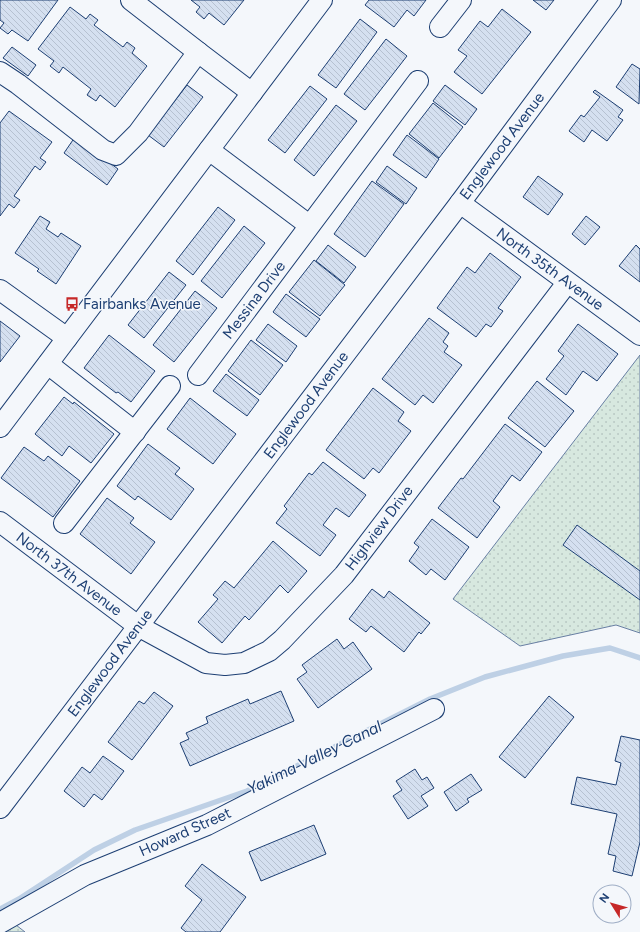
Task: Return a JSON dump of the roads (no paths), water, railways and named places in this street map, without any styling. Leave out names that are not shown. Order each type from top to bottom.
[{"type":"street","points":[[131,0],[252,93]]},
{"type":"street","points":[[0,427],[322,0]]},
{"type":"street","points":[[440,27],[461,0]]},
{"type":"street","name":"Englewood Avenue","points":[[0,808],[460,203],[611,0]]},
{"type":"street","points":[[0,72],[18,84],[103,150],[116,155],[138,133],[198,52]]},
{"type":"street","name":"Messina Drive","points":[[198,375],[418,81]]},
{"type":"street","points":[[209,150],[309,225]]},
{"type":"street","name":"North 35th Avenue","points":[[460,203],[567,283],[640,335]]},
{"type":"street","name":"Highview Drive","points":[[138,626],[206,663],[225,665],[244,663],[269,651],[282,640],[344,575],[567,283]]},
{"type":"street","points":[[0,290],[67,338]]},
{"type":"street","points":[[48,364],[135,432]]},
{"type":"street","points":[[64,523],[170,386]]},
{"type":"street","name":"North 37th Avenue","points":[[0,522],[138,626]]},
{"type":"street","name":"Howard Street","points":[[0,924],[85,874],[207,825],[434,709]]},
{"type":"waterway","name":"Yakima Valley Canal","points":[[0,909],[19,899],[94,850],[135,830],[247,791],[430,699],[485,677],[563,656],[610,648],[640,658]]},
{"type":"place","name":"Fairbanks Avenue","points":[[72,304]]}]
